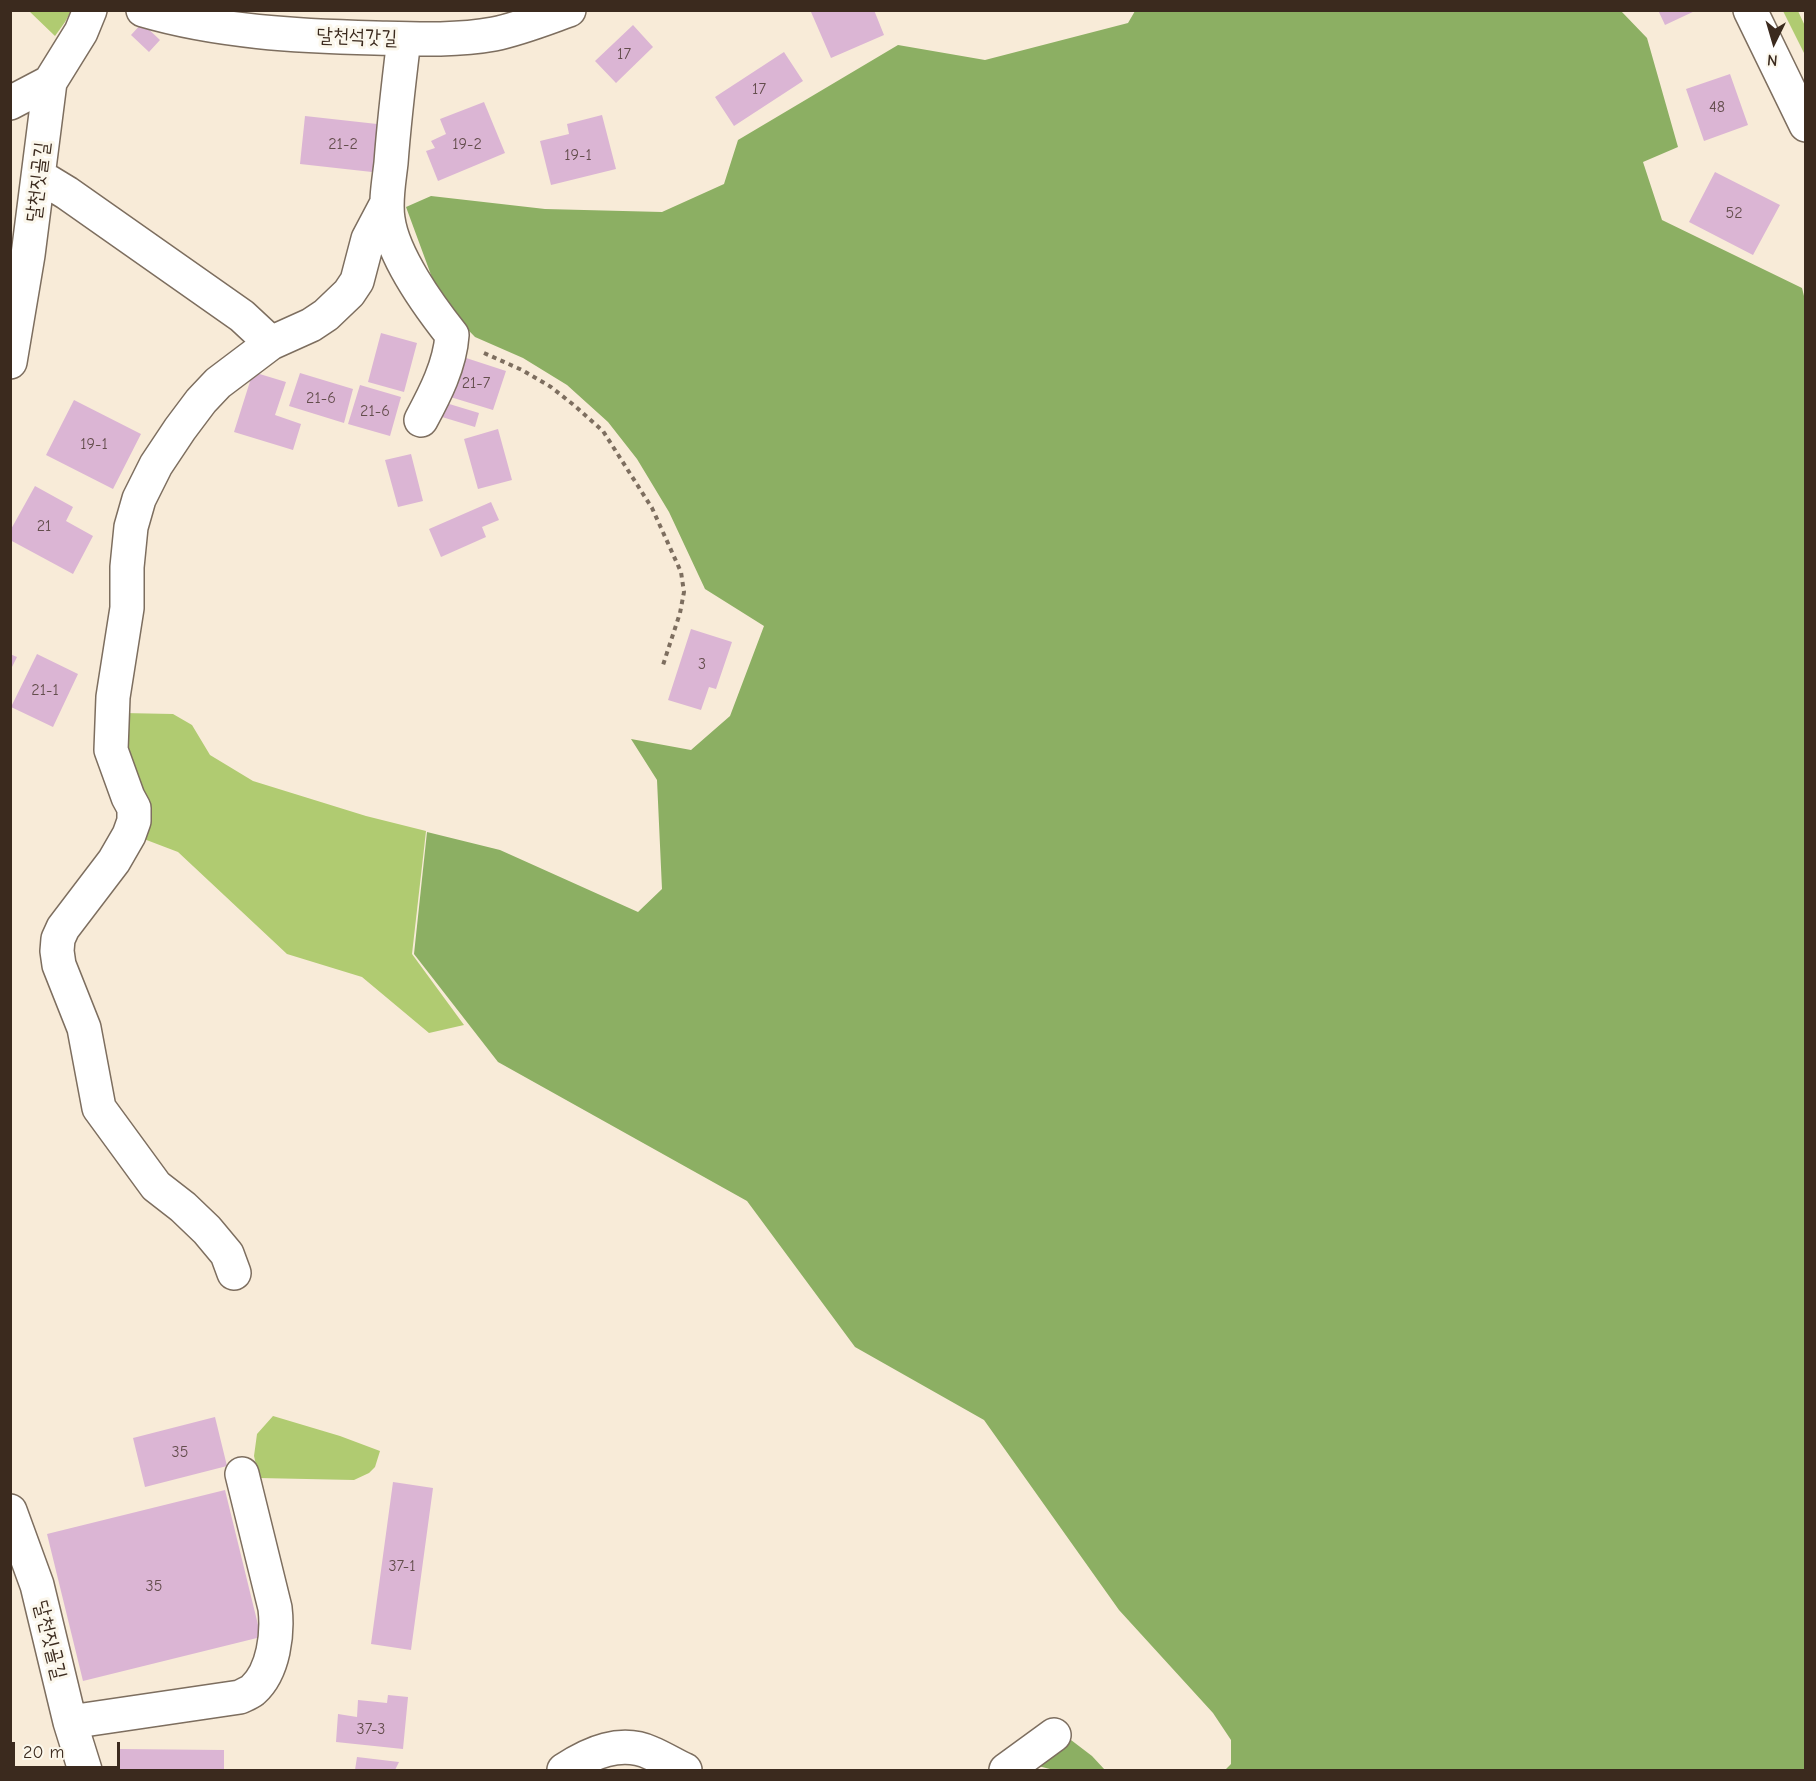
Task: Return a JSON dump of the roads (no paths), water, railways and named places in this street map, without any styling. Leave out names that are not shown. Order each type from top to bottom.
[{"type":"street","name":"달천짓골길","points":[[10,362],[28,255],[50,82],[81,32],[90,10]]},
{"type":"street","name":"달천석갓길","points":[[143,10],[177,20],[283,34],[404,39],[494,34],[568,10]]},
{"type":"street","points":[[1750,10],[1806,125]]},
{"type":"street","points":[[404,39],[387,203],[388,219],[400,255],[418,288],[452,335],[451,349],[436,391],[421,420]]},
{"type":"street","points":[[10,103],[50,82]]},
{"type":"street","points":[[39,176],[67,193],[243,316],[271,343]]},
{"type":"street","points":[[234,1273],[227,1254],[207,1230],[183,1207],[156,1186],[99,1108],[84,1028],[59,965],[58,939],[63,928],[114,861],[134,821],[134,808],[111,750],[113,697],[127,608],[131,527],[138,499],[156,465],[201,401],[218,383],[271,343],[311,325],[326,315],[349,293],[357,281],[368,239],[387,203]]},
{"type":"street","points":[[70,1722],[240,1697],[252,1690],[261,1680],[269,1664],[274,1642],[277,1625],[276,1608],[242,1474]]},
{"type":"street","name":"달천짓골길","points":[[10,1511],[37,1585],[70,1722],[85,1770]]},
{"type":"street","points":[[1006,1770],[1054,1735]]},
{"type":"street","points":[[564,1770],[592,1754],[625,1747],[651,1752],[685,1770]]}]
